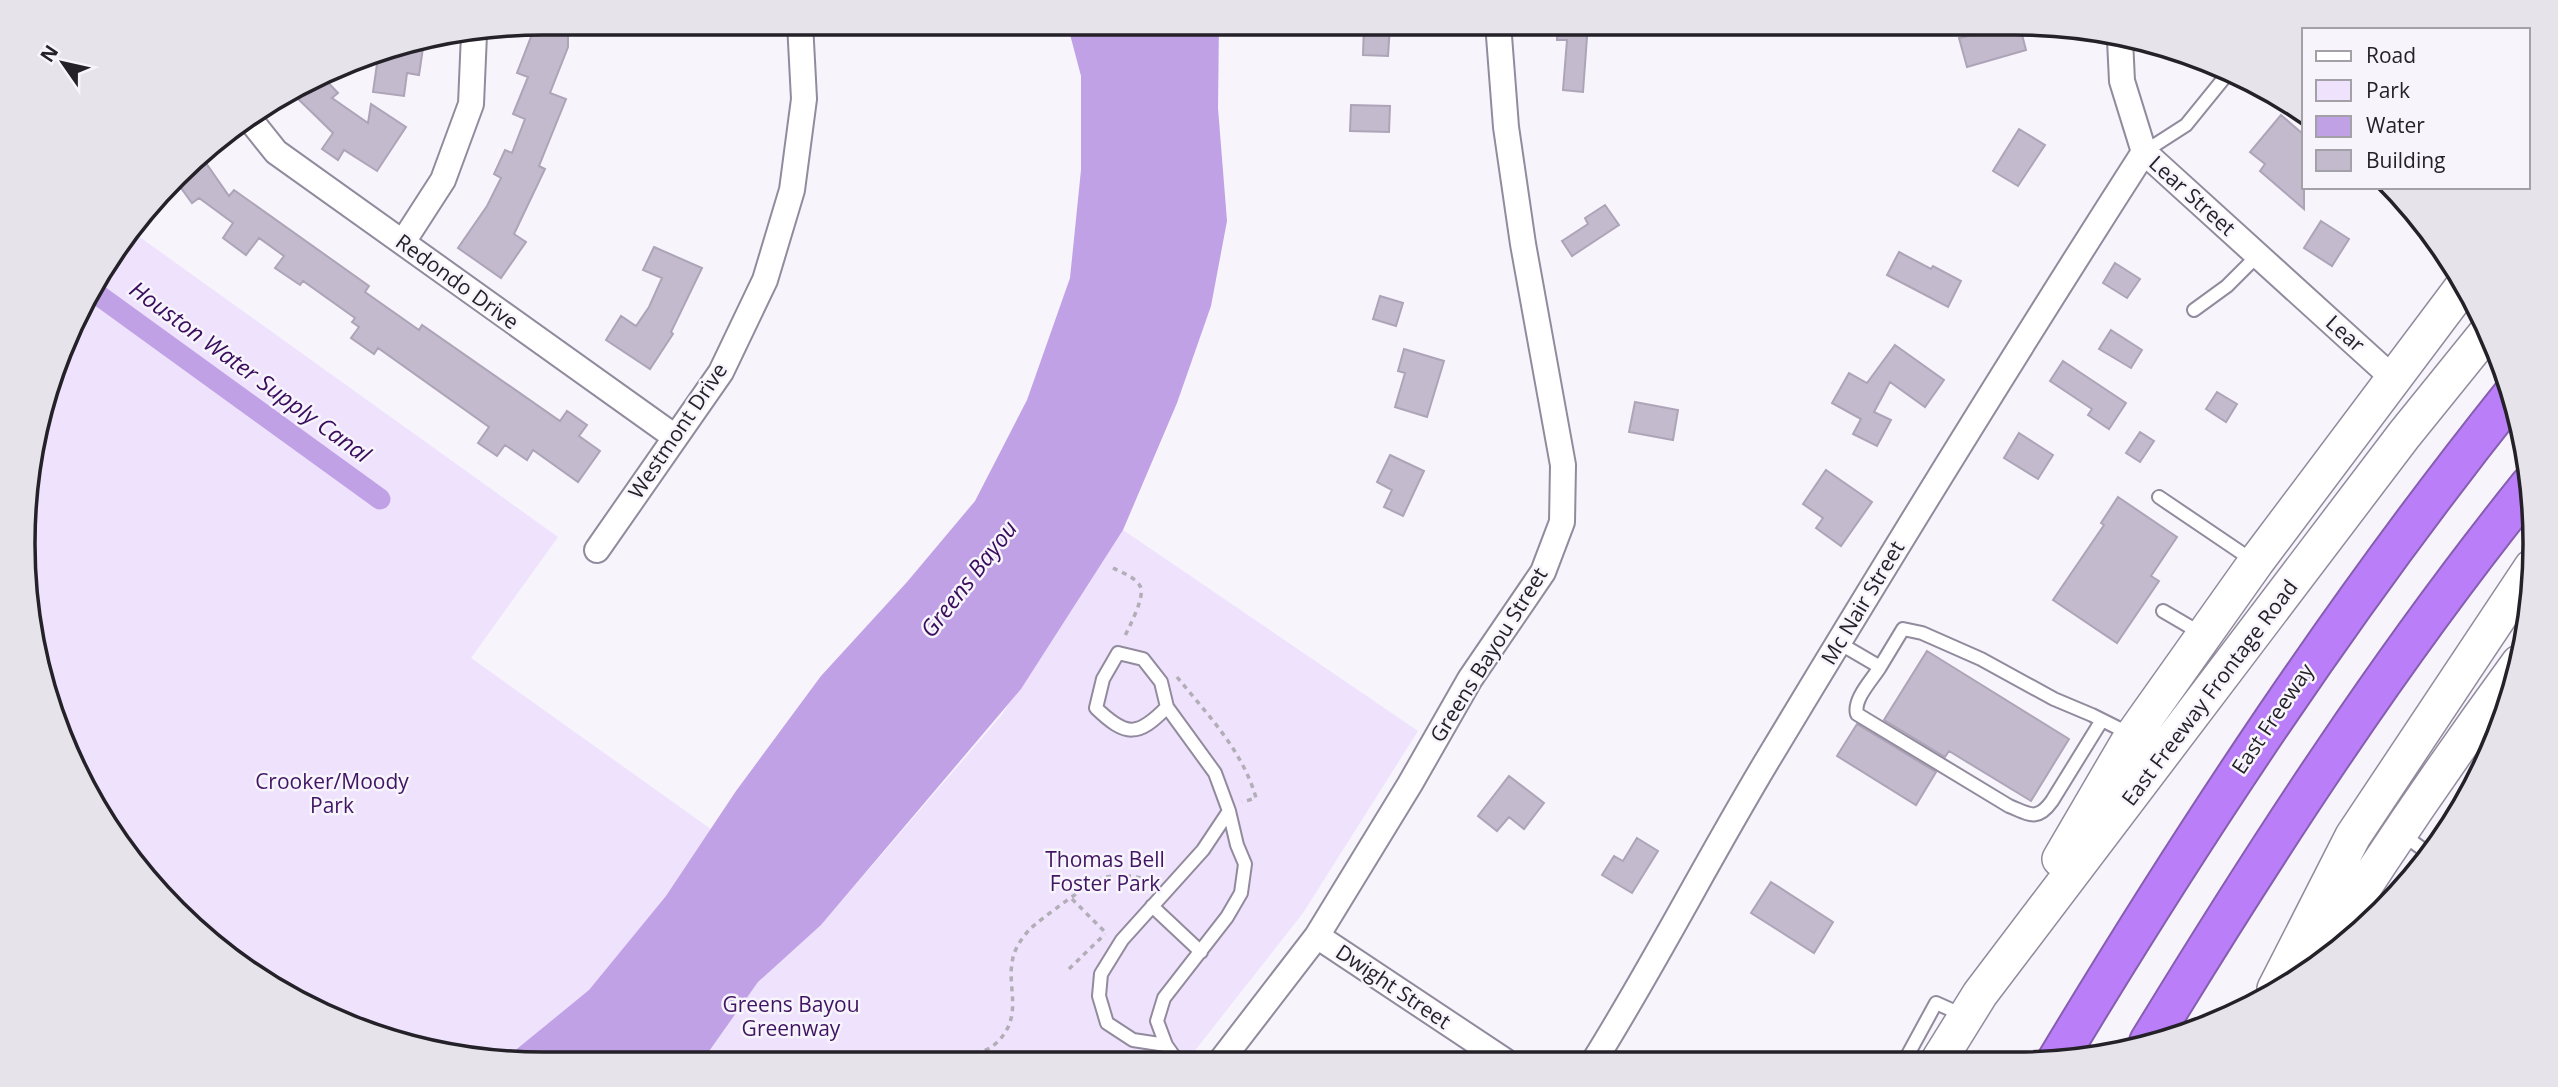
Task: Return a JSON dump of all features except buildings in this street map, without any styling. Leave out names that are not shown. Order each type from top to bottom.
[{"type":"highway","name":"East Freeway","points":[[2061,1050],[2278,711],[2421,510],[2504,405]]},
{"type":"highway","points":[[2155,1032],[2350,729],[2521,497]]},
{"type":"highway","points":[[2174,1026],[2216,934]]},
{"type":"main road","points":[[1973,1005],[2133,736],[2256,562],[2458,294]]},
{"type":"main road","name":"East Freeway Frontage Road","points":[[1944,1052],[1973,1005],[2404,435],[2480,341]]},
{"type":"main road","points":[[2283,975],[2353,836],[2521,583]]},
{"type":"main road","points":[[2343,932],[2399,832],[2499,697]]},
{"type":"street","name":"Westmont Drive","points":[[597,550],[721,372],[765,280],[792,190],[804,99],[801,35]]},
{"type":"street","name":"Greens Bayou Street","points":[[1228,1052],[1317,936],[1410,784],[1470,679],[1543,572],[1562,522],[1563,465],[1523,244],[1506,127],[1500,35]]},
{"type":"street","points":[[403,243],[443,180],[471,104],[474,40]]},
{"type":"street","name":"Lear Street","points":[[2120,46],[2122,81],[2144,152],[2295,288]]},
{"type":"street","name":"Redondo Drive","points":[[255,125],[276,152],[675,437]]},
{"type":"street","name":"Mc Nair Street","points":[[1600,1052],[1772,753],[2035,322],[2144,152]]},
{"type":"street","name":"Lear","points":[[2295,288],[2394,379]]},
{"type":"street","name":"Dwight Street","points":[[1317,936],[1491,1052]]},
{"type":"lane","points":[[2144,152],[2186,125],[2223,80]]},
{"type":"lane","points":[[2194,310],[2227,286],[2258,255]]},
{"type":"lane","points":[[2159,497],[2256,562]]},
{"type":"lane","points":[[2163,611],[2204,635]]},
{"type":"lane","points":[[2102,720],[2044,813],[2033,816],[2009,806],[1857,715],[1855,708],[1903,629],[1912,630],[1981,659],[2054,699],[2102,720],[2133,736]]},
{"type":"lane","points":[[1839,643],[1880,667]]},
{"type":"lane","points":[[1167,707],[1149,727],[1134,730],[1114,725],[1096,708],[1102,679],[1118,653],[1143,659],[1161,682],[1167,707],[1215,773],[1232,808],[1237,845],[1245,864],[1241,893],[1227,917],[1164,998],[1157,1021],[1171,1052]]},
{"type":"lane","points":[[1166,1045],[1133,1040],[1107,1023],[1099,996],[1101,974],[1109,959],[1152,906],[1203,850],[1232,808]]},
{"type":"lane","points":[[2399,832],[2421,848]]},
{"type":"lane","points":[[1152,906],[1201,952]]},
{"type":"lane","points":[[1909,1052],[1936,1003],[1973,1005]]},
{"type":"path","points":[[1112,568],[1134,579],[1141,587],[1142,595],[1123,642],[1134,643]]},
{"type":"path","points":[[1170,667],[1218,727],[1242,762],[1251,782],[1256,798],[1232,808]]},
{"type":"path","points":[[984,1052],[1005,1032],[1012,1016],[1014,1000],[1011,964],[1016,948],[1030,929],[1098,879],[1133,875],[1155,881],[1164,874]]},
{"type":"path","points":[[1072,899],[1106,933]]},
{"type":"green space","name":"Crooker/Moody Park","points":[[138,236],[558,537],[471,658],[722,837],[619,971],[531,1052],[477,1048],[412,1035],[319,1000],[289,984],[234,947],[208,926],[161,879],[121,826],[87,768],[52,675],[39,610],[36,510],[45,444],[62,380],[87,319],[103,289]]},
{"type":"green space","name":"Thomas Bell Foster Park","points":[[1123,530],[1418,731],[1303,913],[1194,1052],[708,1052],[758,982],[821,925],[1001,716]]},
{"type":"water","name":"Greens Bayou","points":[[1070,35],[1219,35],[1218,108],[1227,221],[1211,306],[1177,403],[1123,530],[1021,689],[821,925],[758,982],[708,1052],[514,1051],[589,990],[666,896],[736,791],[821,676],[907,582],[975,501],[1027,400],[1070,278],[1081,170],[1081,76]]},
{"type":"waterway","name":"Houston Water Supply Canal","points":[[99,296],[380,499]]},
{"type":"park label","name":"Greens Bayou Greenway","points":[[791,1017]]}]
